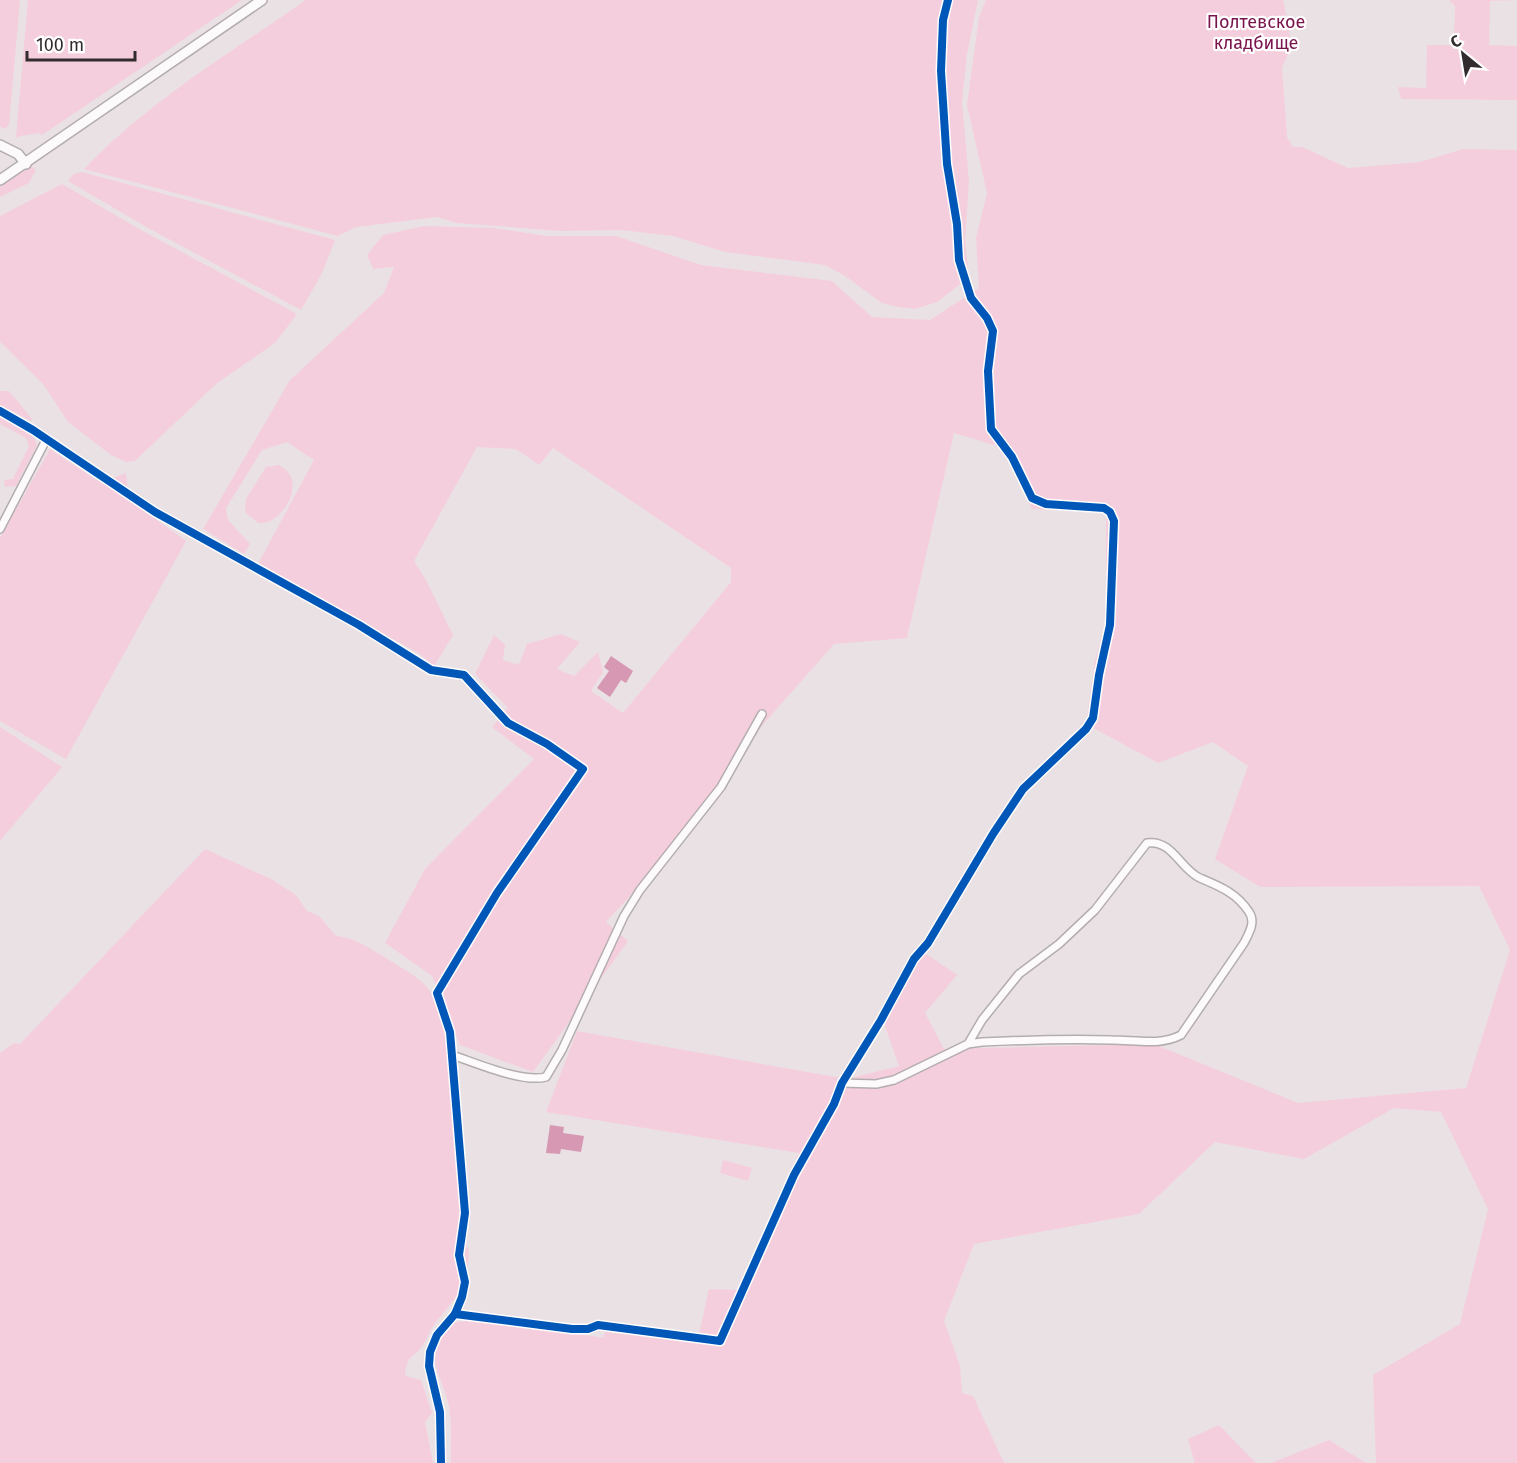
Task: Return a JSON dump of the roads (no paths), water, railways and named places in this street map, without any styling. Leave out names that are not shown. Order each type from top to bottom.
[{"type":"street","points":[[0,180],[262,0]]},
{"type":"street","points":[[455,1314],[572,1329],[588,1329],[598,1325],[720,1341],[766,1233],[842,1083],[881,1020],[914,959],[928,943],[993,834],[1023,789],[1086,729],[1093,718],[1099,675],[1110,625],[1114,522],[1110,512],[1098,506],[1046,504],[1032,498],[1012,457],[991,429],[989,351],[993,331],[987,318],[971,298],[959,260],[957,224],[947,164],[941,71],[944,51],[942,20],[948,0]]},
{"type":"street","points":[[0,145],[18,154],[26,164]]},
{"type":"street","points":[[0,411],[154,512],[359,625],[431,670],[464,675],[508,723],[547,744],[583,769],[497,893],[437,993],[450,1032],[465,1213],[459,1255],[465,1282],[455,1314],[437,1335],[430,1352],[429,1366],[440,1412],[441,1463]]},
{"type":"street","points":[[0,529],[46,440]]},
{"type":"street","points":[[452,1055],[519,1076],[537,1079],[546,1077],[562,1050],[624,916],[640,890],[721,787],[762,714]]},
{"type":"street","points":[[842,1083],[876,1084],[894,1080],[969,1044],[1005,1041],[1160,1042],[1174,1039],[1181,1035],[1244,943],[1251,927],[1249,912],[1220,885],[1199,878],[1168,849],[1153,842],[1147,843],[1095,910],[1059,944],[1019,974],[982,1020],[969,1044]]},
{"type":"park label","name":"Полтевское кладбище","points":[[1256,32]]}]
